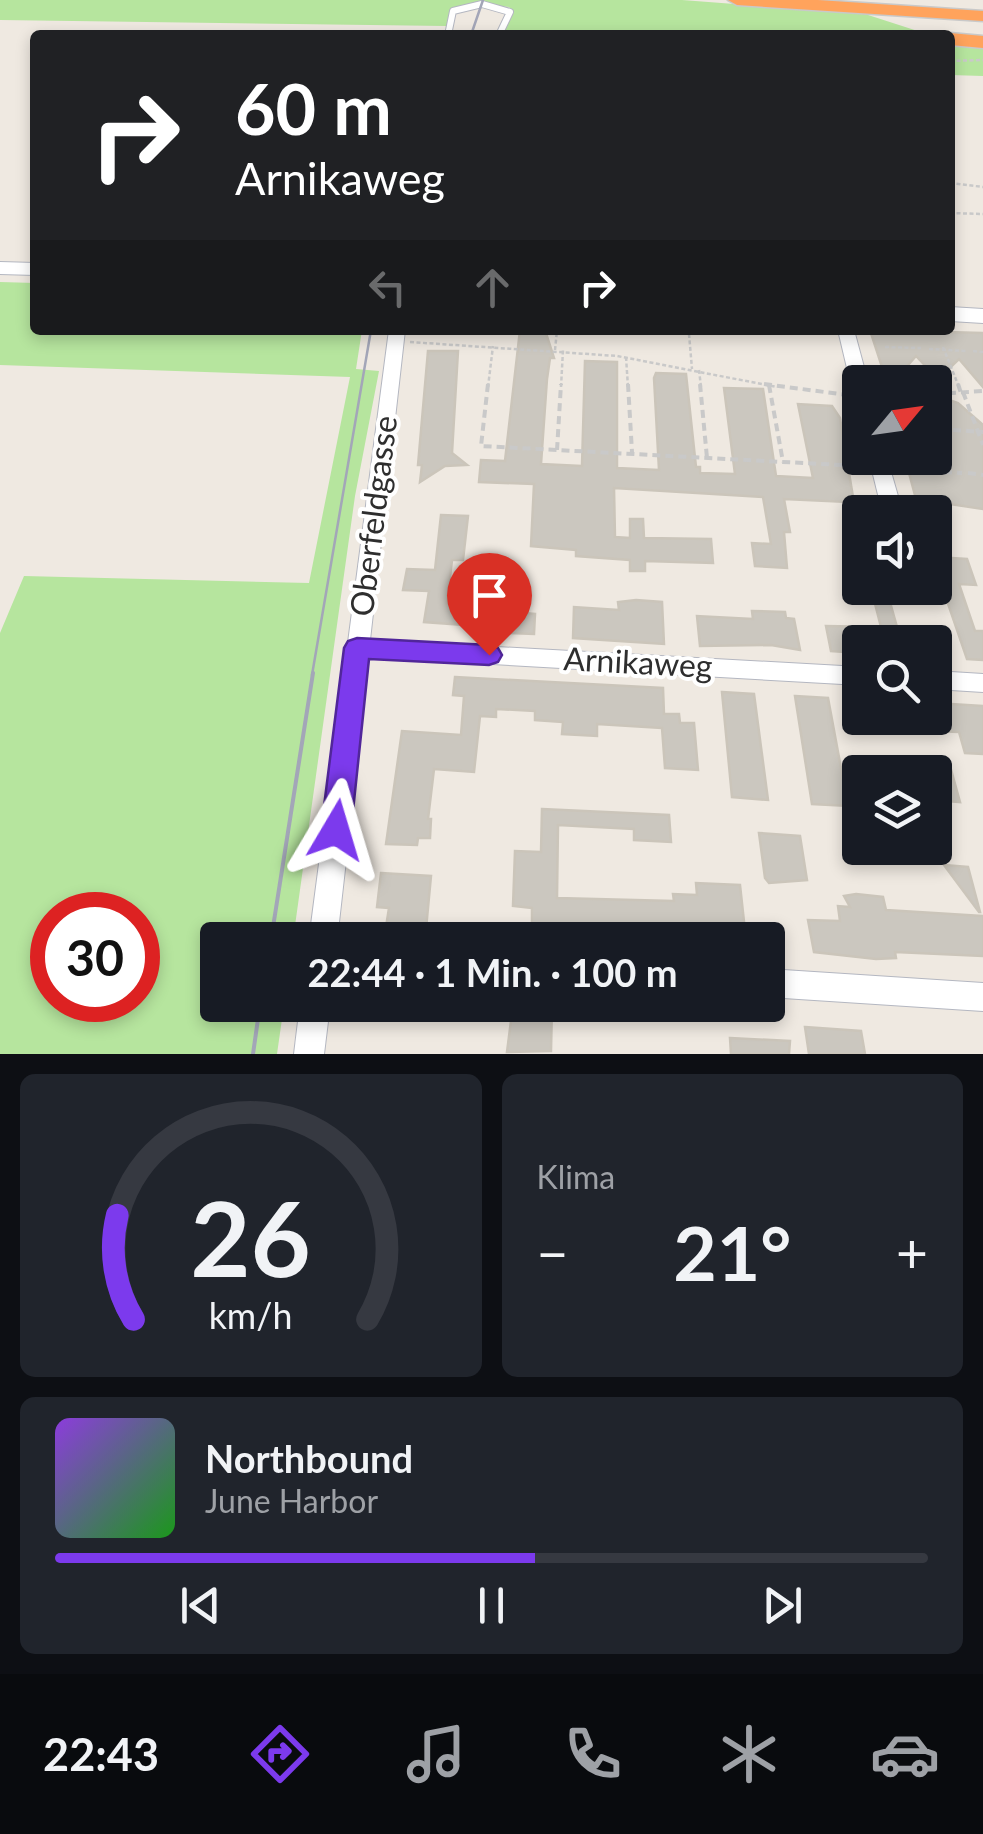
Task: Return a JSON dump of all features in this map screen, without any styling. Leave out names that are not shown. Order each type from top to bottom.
[{"type":"highway","points":[[737,0],[835,1],[982,11]]},
{"type":"highway","points":[[835,1],[921,30]]},
{"type":"highway","points":[[938,30],[937,22],[982,11]]},
{"type":"street","points":[[0,268],[30,269]]},
{"type":"street","points":[[955,314],[983,316]]},
{"type":"street","points":[[847,335],[855,365]]},
{"type":"street","name":"Oberfeldgasse","points":[[326,922],[396,336]]},
{"type":"street","name":"Arnikaweg","points":[[357,648],[842,675]]},
{"type":"street","points":[[952,681],[983,683]]},
{"type":"street","points":[[785,985],[983,998]]},
{"type":"street","points":[[309,1054],[313,1022]]},
{"type":"lane","points":[[449,30],[453,11],[495,4],[510,12],[501,30]]},
{"type":"path","points":[[955,61],[983,60]]},
{"type":"path","points":[[955,184],[983,187]]},
{"type":"path","points":[[955,213],[983,214]]},
{"type":"path","points":[[555,350],[556,335]]},
{"type":"path","points":[[689,335],[692,369]]},
{"type":"path","points":[[396,336],[626,357],[769,385],[842,395]]},
{"type":"path","points":[[492,346],[481,446],[842,462]]},
{"type":"path","points":[[885,347],[921,348]]},
{"type":"path","points":[[930,349],[966,351]]},
{"type":"path","points":[[944,349],[983,445]]},
{"type":"path","points":[[557,450],[563,350]]},
{"type":"path","points":[[973,351],[983,352]]},
{"type":"path","points":[[626,357],[632,454]]},
{"type":"path","points":[[699,370],[708,458]]},
{"type":"path","points":[[769,385],[784,462]]},
{"type":"path","points":[[952,393],[983,391]]},
{"type":"path","points":[[952,430],[980,432]]},
{"type":"path","points":[[952,472],[983,475]]},
{"type":"green space","points":[[0,0],[682,0],[865,14],[915,30],[503,30],[512,12],[509,7],[474,3],[451,10],[447,26],[0,20]]},
{"type":"green space","points":[[955,41],[983,47],[983,76],[955,75]]},
{"type":"green space","points":[[0,282],[30,283],[30,335],[361,335],[356,369],[379,371],[355,496],[296,922],[200,922],[200,1022],[282,1022],[277,1054],[0,1054],[0,633],[24,576],[309,583],[350,377],[0,365]]},
{"type":"building","points":[[983,333],[983,387],[959,359],[952,366],[925,365],[916,356],[908,365],[881,365],[872,335]]},
{"type":"building","points":[[519,335],[547,335],[554,358],[550,358],[547,379],[541,464],[582,466],[585,361],[617,362],[617,468],[659,470],[654,378],[656,373],[686,374],[696,467],[700,467],[700,473],[735,474],[724,388],[763,389],[776,476],[813,478],[798,404],[832,406],[842,430],[842,475],[849,475],[853,495],[842,495],[842,502],[784,499],[790,532],[784,532],[787,568],[755,566],[752,543],[771,544],[763,497],[614,488],[615,537],[630,538],[630,519],[643,519],[644,538],[711,539],[713,563],[645,561],[645,571],[630,571],[630,560],[576,556],[576,550],[531,546],[534,484],[479,482],[481,460],[505,461]]},
{"type":"building","points":[[428,351],[458,351],[452,453],[467,465],[445,466],[420,482],[422,465],[418,465]]},
{"type":"building","points":[[952,401],[958,403],[983,425],[983,509],[952,504],[952,495],[915,495],[910,475],[952,475]]},
{"type":"building","points":[[441,515],[468,516],[463,560],[452,560],[447,603],[480,606],[477,626],[424,622],[429,591],[403,590],[407,569],[435,570]]},
{"type":"building","points":[[952,558],[967,559],[976,585],[959,584],[975,631],[983,631],[983,660],[967,659],[949,605],[952,605]]},
{"type":"building","points":[[618,602],[662,602],[664,644],[573,638],[574,607],[619,610]]},
{"type":"building","points":[[875,605],[891,605],[896,625],[880,625]]},
{"type":"building","points":[[752,611],[785,612],[786,618],[794,619],[800,650],[771,645],[700,646],[697,616],[753,619]]},
{"type":"building","points":[[509,612],[535,614],[534,634],[507,633]]},
{"type":"building","points":[[826,626],[842,626],[842,652],[831,651]]},
{"type":"building","points":[[455,677],[663,688],[664,714],[679,714],[680,723],[694,723],[698,770],[665,768],[662,728],[597,724],[597,736],[562,734],[563,722],[535,720],[535,711],[496,709],[496,717],[480,716],[474,772],[434,769],[428,819],[430,838],[418,838],[417,845],[386,844],[402,731],[461,735],[464,696],[453,695]]},
{"type":"building","points":[[722,692],[754,694],[768,800],[732,797]]},
{"type":"building","points":[[795,696],[828,698],[842,774],[842,806],[812,804]]},
{"type":"building","points":[[952,704],[983,706],[983,754],[965,753],[959,732],[952,732]]},
{"type":"building","points":[[952,773],[960,802],[952,801]]},
{"type":"building","points":[[542,809],[669,815],[671,842],[634,840],[634,829],[558,825],[557,898],[674,901],[673,894],[697,895],[696,883],[740,885],[744,922],[532,922],[532,908],[513,906],[515,851],[541,852]]},
{"type":"building","points":[[759,833],[800,836],[807,880],[769,883]]},
{"type":"building","points":[[944,865],[968,867],[979,912]]},
{"type":"building","points":[[381,873],[431,876],[427,922],[387,922],[389,908],[377,907]]},
{"type":"building","points":[[844,896],[883,897],[886,910],[983,916],[983,956],[895,952],[896,958],[876,959],[814,952],[808,920],[840,921],[838,906],[850,907]]},
{"type":"building","points":[[511,1022],[552,1022],[551,1051],[507,1052]]},
{"type":"building","points":[[805,1027],[861,1031],[865,1054],[809,1054]]},
{"type":"building","points":[[730,1038],[790,1041],[789,1054],[731,1054]]},
{"type":"tram line","points":[[473,30],[483,0]]},
{"type":"tram line","points":[[312,675],[370,335]]},
{"type":"tram line","points":[[274,922],[313,673]]},
{"type":"tram line","points":[[253,1054],[258,1022]]},
{"type":"route","points":[[336,830],[357,648],[489,655]]}]
